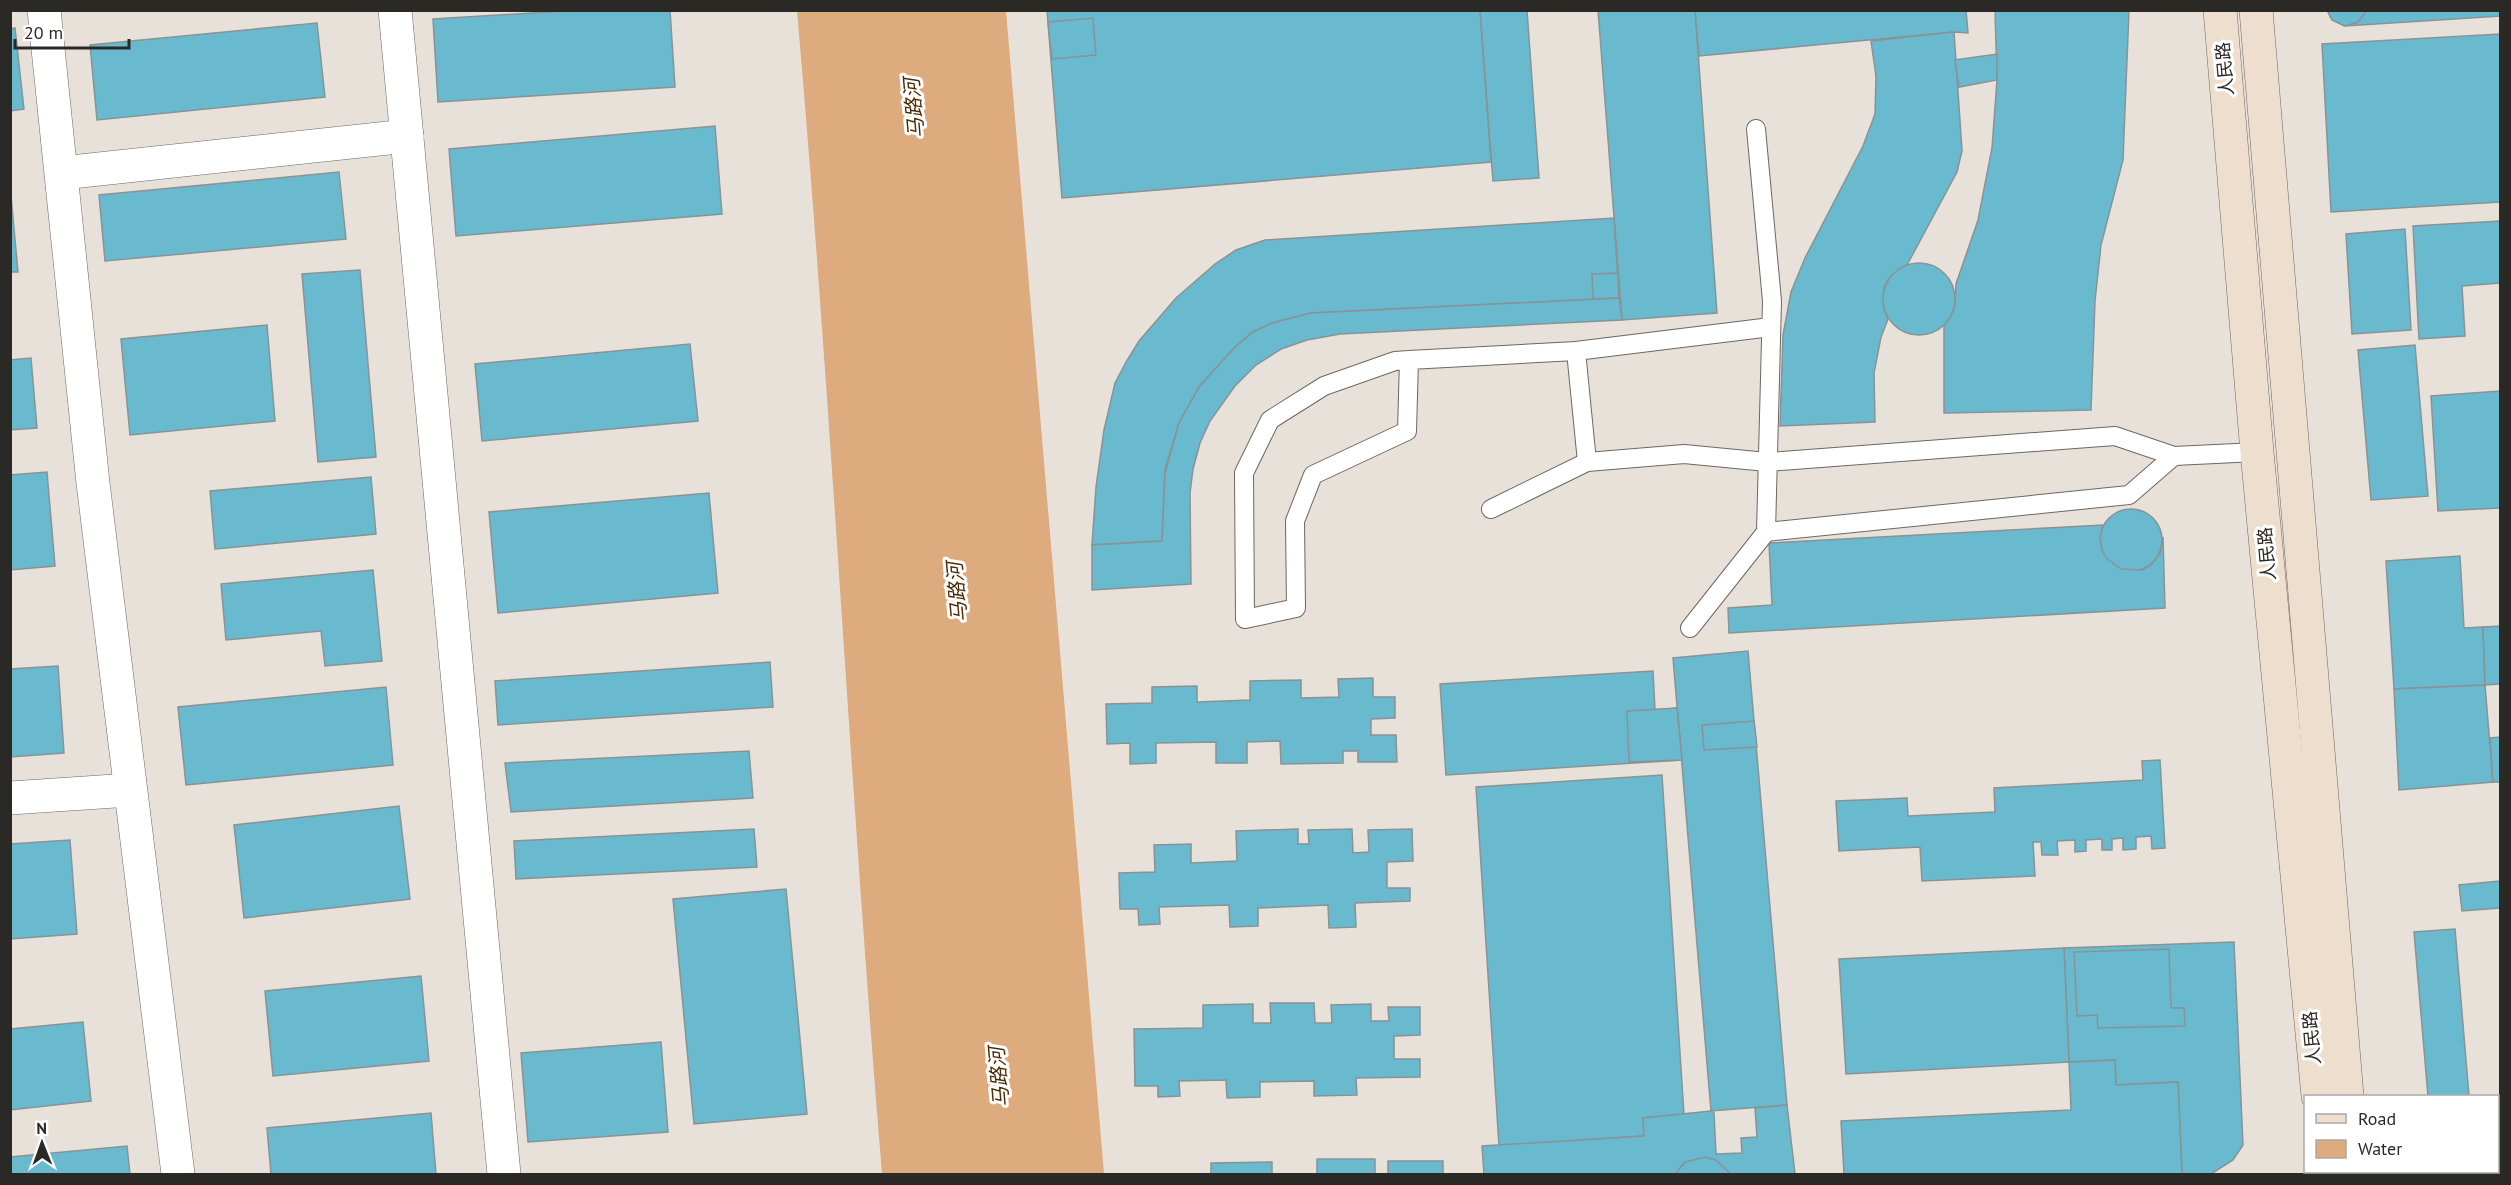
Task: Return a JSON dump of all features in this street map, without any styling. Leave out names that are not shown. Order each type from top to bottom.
[{"type":"main road","name":"人民路","points":[[2220,10],[2258,452],[2318,1095]]},
{"type":"main road","name":"人民路","points":[[2256,10],[2348,1095]]},
{"type":"street","points":[[44,10],[93,483],[178,1174]]},
{"type":"street","points":[[395,10],[504,1174]]},
{"type":"street","points":[[62,173],[407,136]]},
{"type":"street","points":[[10,798],[130,790]]},
{"type":"lane","points":[[1690,628],[1766,532],[1772,301],[1756,129]]},
{"type":"lane","points":[[1409,360],[1407,431],[1313,475],[1295,521],[1296,608],[1245,619],[1244,473],[1270,420],[1324,386],[1395,361],[1409,360],[1576,351],[1771,327]]},
{"type":"lane","points":[[1576,351],[1587,462]]},
{"type":"lane","points":[[1491,509],[1587,462],[1684,454],[1767,462],[2115,436],[2174,456],[2258,452]]},
{"type":"lane","points":[[1766,532],[2129,495],[2174,456]]},
{"type":"water","name":"马路河","points":[[797,11],[1006,11],[1104,1174],[882,1174]]},
{"type":"building","points":[[580,10],[670,10],[675,87],[438,102],[433,19]]},
{"type":"building","points":[[1047,10],[1480,10],[1491,162],[1062,198]]},
{"type":"building","points":[[1480,10],[1527,10],[1539,178],[1493,181]]},
{"type":"building","points":[[1598,10],[1695,10],[1717,313],[1622,320]]},
{"type":"building","points":[[1695,10],[1966,10],[1968,33],[1954,32],[1699,56]]},
{"type":"building","points":[[1995,10],[2129,10],[2123,160],[2101,245],[2095,301],[2091,410],[1944,413],[1944,326],[1955,305],[1956,284],[1978,220],[1992,148],[1997,80]]},
{"type":"building","points":[[2327,10],[2500,10],[2500,16],[2345,26],[2332,20]]},
{"type":"building","points":[[2327,10],[2367,10],[2358,22],[2345,26],[2332,20]]},
{"type":"building","points":[[1093,18],[1096,55],[1052,59],[1048,22]]},
{"type":"building","points":[[317,23],[325,97],[97,120],[90,45]]},
{"type":"building","points":[[15,28],[24,109],[10,111],[10,29]]},
{"type":"building","points":[[1954,32],[1962,151],[1957,172],[1907,265],[1889,278],[1884,288],[1884,309],[1888,319],[1881,337],[1874,373],[1875,422],[1780,426],[1783,335],[1791,292],[1805,258],[1863,146],[1875,114],[1876,76],[1871,41]]},
{"type":"building","points":[[2500,34],[2500,202],[2331,212],[2322,44]]},
{"type":"building","points":[[1997,54],[1997,80],[1959,87],[1955,60]]},
{"type":"building","points":[[715,126],[722,214],[456,236],[449,149]]},
{"type":"building","points":[[339,172],[346,239],[105,261],[99,195]]},
{"type":"building","points":[[11,196],[18,272],[10,272]]},
{"type":"building","points":[[1614,218],[1619,298],[1311,313],[1272,323],[1253,332],[1235,347],[1199,387],[1179,423],[1165,469],[1162,541],[1092,545],[1096,487],[1104,430],[1115,383],[1139,341],[1176,298],[1215,264],[1236,250],[1265,240]]},
{"type":"building","points":[[2500,221],[2500,283],[2462,286],[2465,336],[2419,339],[2413,226]]},
{"type":"building","points":[[2405,229],[2411,330],[2352,334],[2346,234]]},
{"type":"building","points":[[1919,263],[1933,266],[1945,273],[1952,285],[1955,299],[1952,313],[1945,325],[1933,332],[1919,335],[1905,332],[1893,325],[1886,313],[1883,299],[1886,285],[1893,273],[1905,266]]},
{"type":"building","points":[[360,270],[376,457],[318,462],[302,274]]},
{"type":"building","points":[[1618,273],[1619,298],[1593,299],[1592,274]]},
{"type":"building","points":[[1619,298],[1622,320],[1340,334],[1307,340],[1281,349],[1256,365],[1235,386],[1210,421],[1200,443],[1190,493],[1191,584],[1092,590],[1092,545],[1162,541],[1165,473],[1179,423],[1199,387],[1235,347],[1253,332],[1272,323],[1311,313]]},
{"type":"building","points":[[267,325],[275,421],[130,435],[121,339]]},
{"type":"building","points":[[690,344],[698,421],[482,441],[475,364]]},
{"type":"building","points":[[2415,345],[2428,496],[2371,500],[2358,350]]},
{"type":"building","points":[[31,358],[37,428],[10,430],[10,360]]},
{"type":"building","points":[[2500,391],[2500,508],[2438,511],[2431,396]]},
{"type":"building","points":[[47,472],[55,566],[10,570],[10,475]]},
{"type":"building","points":[[371,477],[376,534],[215,549],[210,491]]},
{"type":"building","points":[[709,493],[718,593],[498,613],[489,512]]},
{"type":"building","points":[[2125,509],[2137,509],[2153,518],[2160,528],[2162,540],[2160,552],[2153,562],[2137,571],[2125,571],[2114,566],[2105,557],[2100,546],[2100,534],[2105,523],[2114,514]]},
{"type":"building","points":[[2103,525],[2100,537],[2102,550],[2106,558],[2121,569],[2142,570],[2151,565],[2160,554],[2163,537],[2165,608],[1729,633],[1728,608],[1772,605],[1769,543]]},
{"type":"building","points":[[2460,556],[2464,628],[2483,627],[2485,685],[2394,689],[2386,561]]},
{"type":"building","points":[[373,570],[382,661],[325,666],[321,631],[226,640],[221,584]]},
{"type":"building","points":[[2500,626],[2500,684],[2485,685],[2483,627]]},
{"type":"building","points":[[1748,651],[1787,1105],[1711,1111],[1673,658]]},
{"type":"building","points":[[770,662],[773,707],[498,725],[495,681]]},
{"type":"building","points":[[58,666],[64,753],[10,757],[10,669]]},
{"type":"building","points":[[1653,671],[1655,710],[1677,708],[1682,760],[1446,775],[1440,684]]},
{"type":"building","points":[[1373,678],[1373,697],[1395,697],[1395,718],[1371,719],[1371,735],[1396,735],[1397,762],[1358,762],[1358,751],[1343,751],[1343,763],[1281,764],[1280,741],[1247,742],[1247,763],[1216,763],[1216,742],[1156,743],[1156,763],[1130,764],[1130,743],[1107,744],[1106,704],[1152,703],[1152,687],[1197,686],[1197,702],[1250,700],[1250,681],[1301,680],[1301,698],[1339,697],[1338,679]]},
{"type":"building","points":[[2485,685],[2493,782],[2399,790],[2394,689]]},
{"type":"building","points":[[386,687],[393,765],[186,785],[178,707]]},
{"type":"building","points":[[1677,708],[1682,760],[1629,762],[1627,711]]},
{"type":"building","points":[[1754,721],[1757,747],[1704,750],[1702,725]]},
{"type":"building","points":[[2500,737],[2500,782],[2493,782],[2490,738]]},
{"type":"building","points":[[749,751],[753,798],[511,812],[505,763]]},
{"type":"building","points":[[2160,760],[2165,848],[2152,849],[2151,836],[2136,837],[2136,849],[2123,850],[2123,838],[2112,839],[2112,850],[2102,850],[2102,839],[2086,840],[2086,851],[2075,852],[2075,840],[2057,841],[2058,855],[2042,855],[2041,842],[2033,842],[2035,876],[1922,881],[1920,847],[1839,851],[1836,801],[1907,798],[1908,816],[1995,812],[1994,788],[2143,780],[2142,761]]},
{"type":"building","points":[[1662,775],[1684,1115],[1643,1118],[1644,1136],[1499,1146],[1476,787]]},
{"type":"building","points":[[399,806],[410,899],[244,918],[234,825]]},
{"type":"building","points":[[754,829],[757,867],[516,879],[514,841]]},
{"type":"building","points":[[1298,829],[1298,844],[1309,844],[1308,830],[1352,829],[1353,853],[1369,852],[1368,830],[1412,829],[1413,861],[1387,862],[1387,888],[1410,888],[1410,901],[1355,903],[1356,927],[1329,928],[1328,905],[1258,908],[1258,926],[1230,927],[1229,905],[1159,907],[1160,924],[1139,925],[1138,909],[1120,909],[1119,873],[1155,872],[1154,845],[1191,844],[1191,863],[1237,861],[1236,831]]},
{"type":"building","points":[[70,840],[77,934],[10,939],[10,844]]},
{"type":"building","points":[[2500,881],[2500,908],[2462,911],[2459,885]]},
{"type":"building","points":[[786,889],[807,1114],[694,1124],[673,899]]},
{"type":"building","points":[[2455,929],[2469,1095],[2428,1095],[2414,932]]},
{"type":"building","points":[[2234,942],[2243,1145],[2233,1160],[2211,1174],[2182,1174],[2178,1082],[2116,1085],[2115,1060],[2069,1062],[2064,948]]},
{"type":"building","points":[[2064,948],[2069,1062],[1846,1074],[1839,959]]},
{"type":"building","points":[[2169,949],[2171,1008],[2184,1008],[2185,1026],[2098,1028],[2097,1015],[2077,1016],[2074,952]]},
{"type":"building","points":[[421,976],[429,1061],[273,1076],[265,991]]},
{"type":"building","points":[[1270,1003],[1314,1003],[1315,1023],[1332,1023],[1331,1005],[1371,1004],[1371,1021],[1389,1021],[1388,1007],[1420,1007],[1420,1035],[1394,1036],[1394,1059],[1420,1059],[1420,1077],[1356,1078],[1357,1095],[1314,1096],[1314,1081],[1260,1082],[1260,1097],[1227,1098],[1226,1080],[1179,1081],[1180,1096],[1158,1097],[1158,1086],[1135,1086],[1134,1029],[1203,1028],[1203,1005],[1253,1004],[1253,1023],[1271,1023]]},
{"type":"building","points":[[83,1022],[91,1101],[10,1110],[10,1029]]},
{"type":"building","points":[[661,1042],[668,1132],[528,1142],[521,1053]]},
{"type":"building","points":[[2115,1060],[2116,1085],[2178,1082],[2182,1174],[1844,1174],[1841,1121],[2071,1110],[2069,1062]]},
{"type":"building","points":[[1787,1105],[1795,1174],[1484,1174],[1482,1146],[1644,1136],[1643,1118],[1711,1111],[1714,1113],[1716,1154],[1742,1153],[1741,1138],[1757,1137],[1755,1108]]},
{"type":"building","points":[[431,1113],[436,1174],[271,1174],[267,1128]]},
{"type":"building","points":[[2499,1140],[2500,1174],[2434,1174],[2499,1173]]},
{"type":"building","points":[[127,1146],[130,1174],[10,1174],[10,1157]]},
{"type":"building","points":[[1705,1157],[1716,1160],[1731,1174],[1675,1174],[1685,1162]]},
{"type":"building","points":[[1317,1159],[1375,1159],[1375,1174],[1317,1174]]},
{"type":"building","points":[[1388,1161],[1443,1161],[1443,1174],[1388,1174]]},
{"type":"building","points":[[1272,1162],[1272,1174],[1211,1174],[1211,1163]]}]
